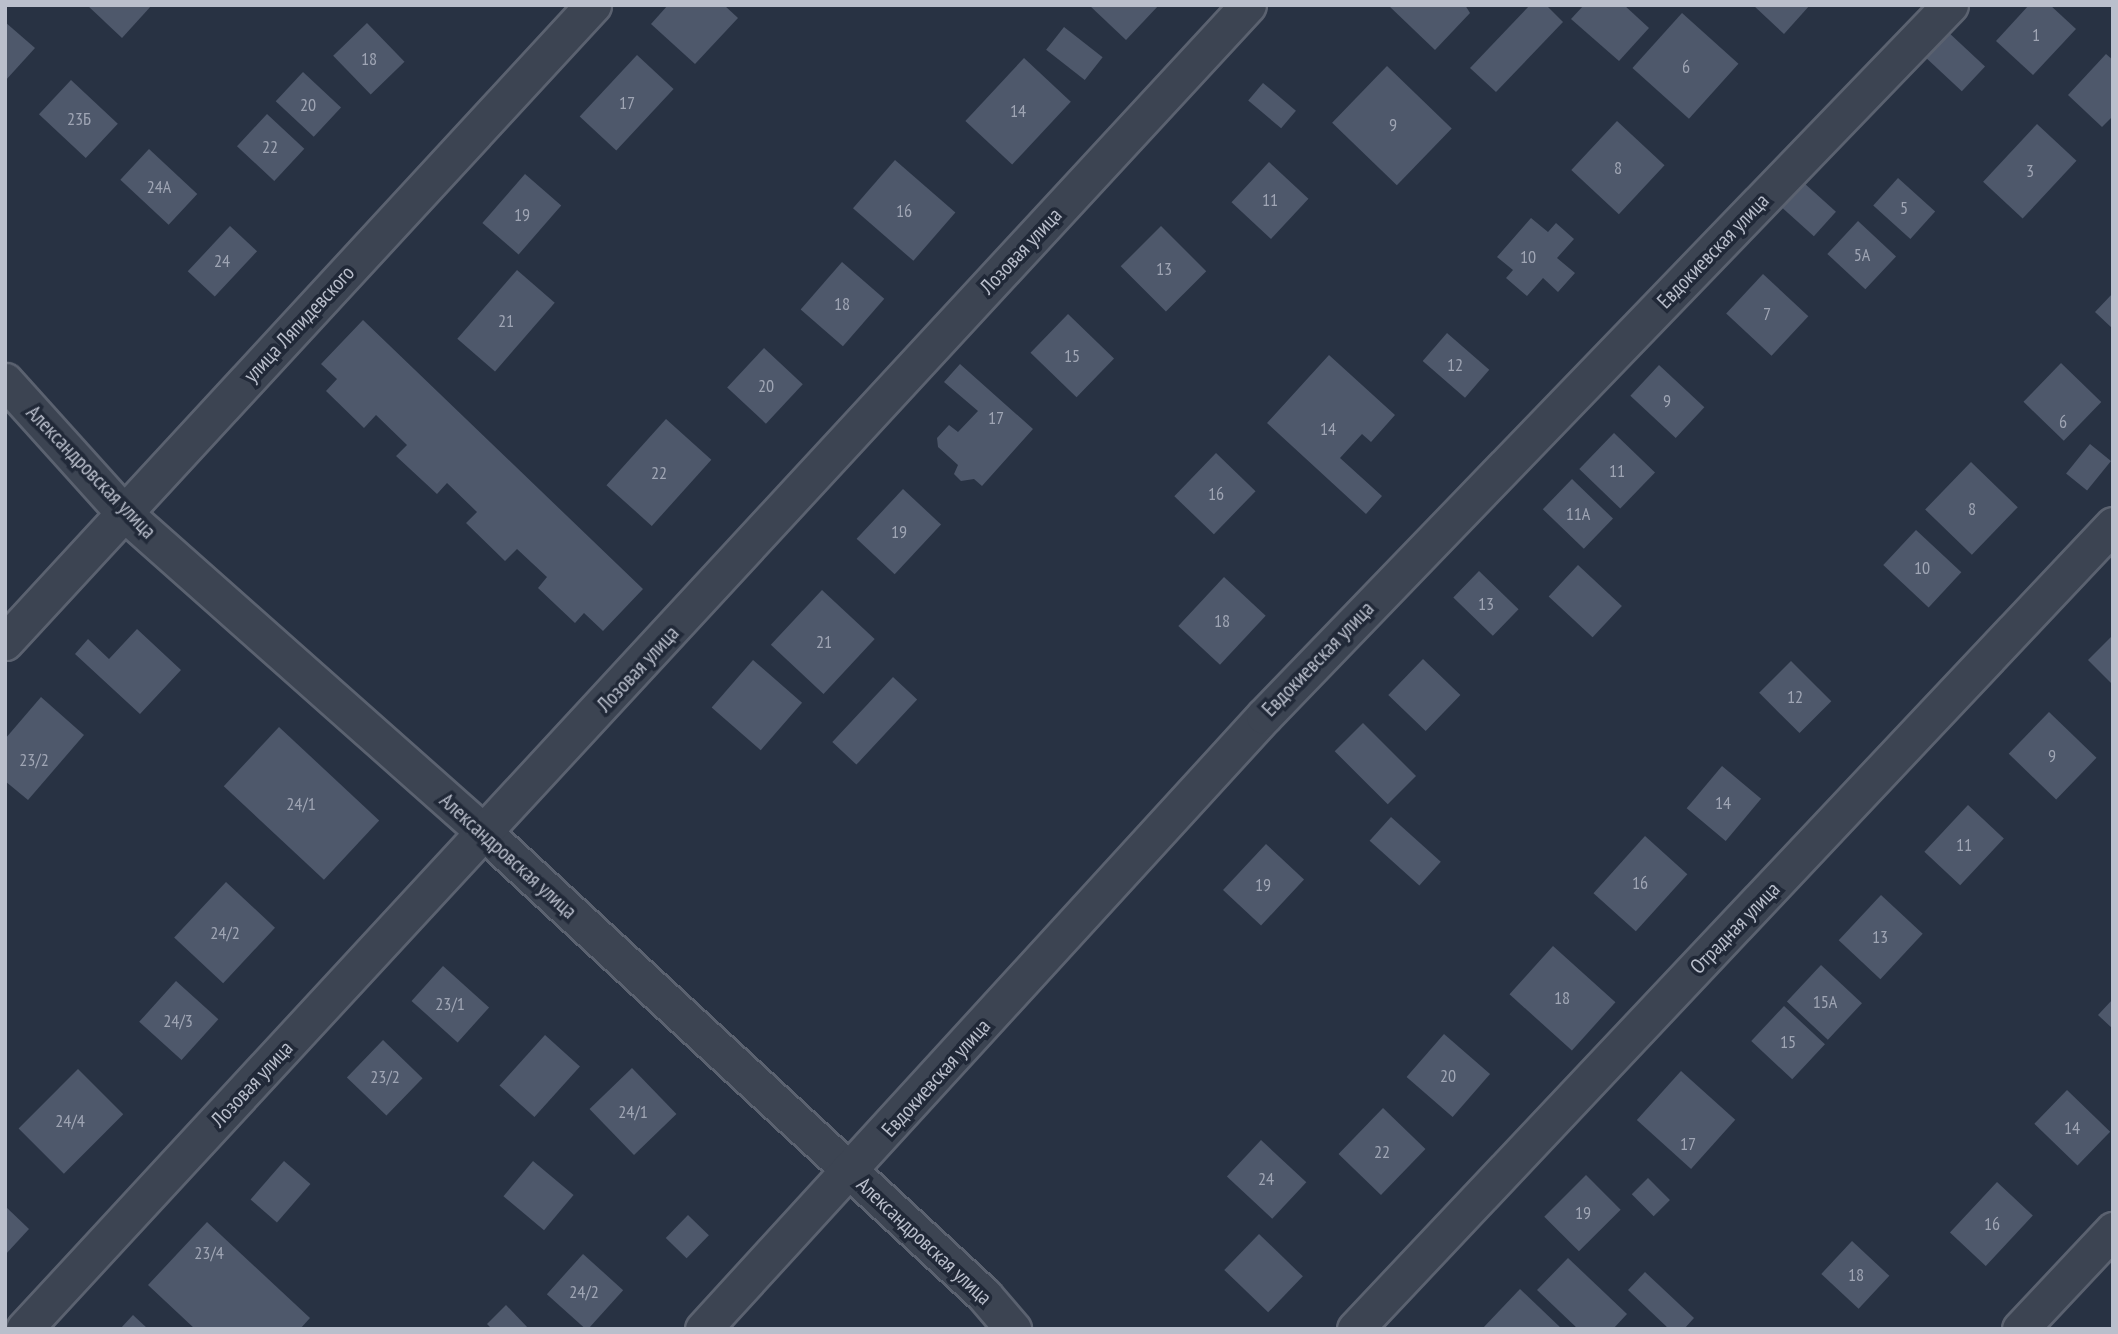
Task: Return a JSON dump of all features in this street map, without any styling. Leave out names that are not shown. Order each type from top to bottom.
[{"type":"street","name":"улица Ляпидевского","points":[[5,642],[593,5]]},
{"type":"street","name":"Лозовая улица","points":[[24,1329],[486,834],[1248,5]]},
{"type":"street","name":"Евдокиевская улица","points":[[703,1329],[850,1172],[1264,716],[1950,5]]},
{"type":"street","name":"Александровская улица","points":[[5,382],[123,512],[486,834],[984,1295],[1013,1329]]},
{"type":"street","name":"Отрадная улица","points":[[1355,1329],[2113,525]]},
{"type":"street","points":[[2020,1329],[2113,1230]]},
{"type":"building","points":[[87,5],[152,5],[122,38]]},
{"type":"building","points":[[668,5],[724,5],[738,18],[695,64],[651,24]]},
{"type":"building","points":[[1089,5],[1159,5],[1126,40]]},
{"type":"building","points":[[1388,5],[1465,5],[1470,13],[1435,50]]},
{"type":"building","points":[[1530,5],[1546,5],[1563,22],[1496,92],[1470,68]]},
{"type":"building","points":[[1584,5],[1624,5],[1649,28],[1619,61],[1571,19]]},
{"type":"building","points":[[1753,5],[1810,5],[1784,34]]},
{"type":"building","points":[[2029,5],[2050,5],[2076,29],[2033,75],[1996,41]]},
{"type":"building","points":[[1682,13],[1738,64],[1689,119],[1632,68]]},
{"type":"building","points":[[5,22],[35,48],[5,81]]},
{"type":"building","points":[[367,23],[405,62],[371,94],[333,56]]},
{"type":"building","points":[[1064,27],[1103,57],[1085,80],[1046,50]]},
{"type":"building","points":[[1947,31],[1985,66],[1962,91],[1924,56]]},
{"type":"building","points":[[2106,54],[2113,60],[2113,116],[2102,127],[2068,95]]},
{"type":"building","points":[[637,55],[674,89],[616,151],[580,116]]},
{"type":"building","points":[[1024,58],[1071,102],[1012,165],[965,121]]},
{"type":"building","points":[[1387,66],[1452,129],[1397,185],[1332,123]]},
{"type":"building","points":[[303,72],[341,107],[314,137],[276,101]]},
{"type":"building","points":[[71,80],[118,124],[86,158],[39,114]]},
{"type":"building","points":[[1263,83],[1296,111],[1281,128],[1248,101]]},
{"type":"building","points":[[267,114],[304,149],[274,181],[237,146]]},
{"type":"building","points":[[1617,121],[1665,165],[1619,214],[1571,170]]},
{"type":"building","points":[[2037,124],[2076,161],[2023,219],[1983,182]]},
{"type":"building","points":[[149,149],[197,194],[169,225],[120,180]]},
{"type":"building","points":[[895,160],[955,212],[913,261],[853,208]]},
{"type":"building","points":[[1269,162],[1308,199],[1271,239],[1231,202]]},
{"type":"building","points":[[525,174],[561,205],[519,255],[482,223]]},
{"type":"building","points":[[1898,178],[1935,211],[1910,239],[1873,205]]},
{"type":"building","points":[[1804,183],[1836,212],[1814,236],[1782,208]]},
{"type":"building","points":[[1531,218],[1548,232],[1556,223],[1574,239],[1557,258],[1575,273],[1558,292],[1543,278],[1527,296],[1506,278],[1513,270],[1497,257]]},
{"type":"building","points":[[1858,221],[1896,256],[1865,289],[1827,254]]},
{"type":"building","points":[[230,226],[257,251],[215,297],[188,271]]},
{"type":"building","points":[[1161,226],[1206,271],[1166,312],[1121,266]]},
{"type":"building","points":[[842,262],[884,299],[843,346],[801,310]]},
{"type":"building","points":[[517,270],[555,303],[495,371],[457,339]]},
{"type":"building","points":[[1763,274],[1808,316],[1772,356],[1726,313]]},
{"type":"building","points":[[2113,293],[2113,329],[2095,312]]},
{"type":"building","points":[[1068,314],[1114,358],[1077,397],[1030,353]]},
{"type":"building","points":[[363,320],[643,589],[603,631],[584,613],[575,623],[538,588],[547,577],[517,549],[505,561],[466,523],[477,512],[447,483],[437,494],[396,456],[407,445],[376,415],[364,428],[326,391],[337,379],[321,364]]},
{"type":"building","points":[[1447,333],[1489,370],[1465,398],[1423,361]]},
{"type":"building","points":[[764,348],[803,384],[766,424],[727,387]]},
{"type":"building","points":[[1329,355],[1395,415],[1371,442],[1362,434],[1340,458],[1382,496],[1366,514],[1267,423]]},
{"type":"building","points":[[2061,363],[2101,402],[2064,441],[2023,402]]},
{"type":"building","points":[[960,364],[1033,429],[982,486],[974,479],[961,481],[954,474],[958,465],[938,447],[937,438],[949,425],[958,432],[978,411],[944,382]]},
{"type":"building","points":[[1659,365],[1704,407],[1676,438],[1630,396]]},
{"type":"building","points":[[666,419],[711,460],[652,526],[606,485]]},
{"type":"building","points":[[1614,433],[1655,473],[1620,509],[1579,469]]},
{"type":"building","points":[[2090,444],[2111,461],[2087,491],[2066,474]]},
{"type":"building","points":[[1216,453],[1256,491],[1214,534],[1174,496]]},
{"type":"building","points":[[1971,462],[2018,507],[1972,555],[1925,509]]},
{"type":"building","points":[[1572,479],[1613,519],[1584,549],[1543,509]]},
{"type":"building","points":[[903,489],[941,524],[895,574],[857,539]]},
{"type":"building","points":[[1916,530],[1961,572],[1929,607],[1883,565]]},
{"type":"building","points":[[1578,565],[1622,606],[1593,637],[1549,596]]},
{"type":"building","points":[[1479,571],[1519,609],[1493,636],[1453,598]]},
{"type":"building","points":[[1224,577],[1266,616],[1220,665],[1178,626]]},
{"type":"building","points":[[822,590],[875,639],[824,694],[771,645]]},
{"type":"building","points":[[137,629],[181,670],[140,714],[75,654],[88,639],[109,659]]},
{"type":"building","points":[[2113,635],[2113,685],[2088,660]]},
{"type":"building","points":[[1423,659],[1460,695],[1426,731],[1388,695]]},
{"type":"building","points":[[753,660],[802,703],[761,750],[712,708]]},
{"type":"building","points":[[1791,661],[1831,701],[1799,733],[1759,693]]},
{"type":"building","points":[[893,677],[917,700],[856,765],[832,742]]},
{"type":"building","points":[[41,697],[84,735],[28,800],[5,781],[5,739]]},
{"type":"building","points":[[2049,712],[2096,758],[2056,800],[2009,754]]},
{"type":"building","points":[[1363,723],[1416,776],[1388,804],[1335,751]]},
{"type":"building","points":[[279,727],[379,820],[324,880],[224,786]]},
{"type":"building","points":[[1722,766],[1761,799],[1726,841],[1687,808]]},
{"type":"building","points":[[1968,805],[2004,838],[1960,885],[1924,852]]},
{"type":"building","points":[[1391,817],[1441,862],[1419,886],[1370,841]]},
{"type":"building","points":[[1645,836],[1687,874],[1636,931],[1593,893]]},
{"type":"building","points":[[1266,844],[1304,879],[1261,926],[1223,890]]},
{"type":"building","points":[[226,882],[275,928],[223,983],[174,938]]},
{"type":"building","points":[[1881,895],[1923,934],[1880,979],[1839,940]]},
{"type":"building","points":[[1553,946],[1615,1002],[1572,1051],[1510,994]]},
{"type":"building","points":[[1821,965],[1862,1003],[1828,1040],[1787,1002]]},
{"type":"building","points":[[443,966],[489,1007],[458,1042],[412,1001]]},
{"type":"building","points":[[176,981],[218,1019],[182,1060],[139,1022]]},
{"type":"building","points":[[2113,999],[2113,1029],[2098,1015]]},
{"type":"building","points":[[1784,1006],[1825,1044],[1792,1079],[1751,1041]]},
{"type":"building","points":[[1444,1034],[1490,1074],[1453,1117],[1407,1077]]},
{"type":"building","points":[[545,1035],[580,1066],[534,1117],[499,1086]]},
{"type":"building","points":[[383,1040],[423,1078],[386,1116],[347,1077]]},
{"type":"building","points":[[632,1068],[676,1114],[634,1155],[590,1109]]},
{"type":"building","points":[[78,1069],[123,1114],[64,1174],[19,1128]]},
{"type":"building","points":[[1681,1071],[1735,1120],[1691,1169],[1637,1120]]},
{"type":"building","points":[[2067,1090],[2110,1132],[2078,1165],[2034,1124]]},
{"type":"building","points":[[1383,1108],[1425,1149],[1381,1195],[1339,1154]]},
{"type":"building","points":[[1261,1140],[1306,1182],[1272,1219],[1227,1177]]},
{"type":"building","points":[[284,1161],[310,1184],[277,1222],[251,1199]]},
{"type":"building","points":[[533,1161],[574,1195],[544,1230],[503,1196]]},
{"type":"building","points":[[1586,1175],[1621,1210],[1579,1251],[1544,1217]]},
{"type":"building","points":[[1648,1178],[1670,1200],[1654,1216],[1632,1194]]},
{"type":"building","points":[[1997,1182],[2033,1215],[1986,1266],[1950,1232]]},
{"type":"building","points":[[5,1206],[29,1229],[5,1255]]},
{"type":"building","points":[[688,1215],[709,1235],[687,1258],[666,1238]]},
{"type":"building","points":[[207,1222],[310,1318],[300,1329],[195,1329],[148,1285]]},
{"type":"building","points":[[1259,1234],[1303,1276],[1268,1312],[1224,1270]]},
{"type":"building","points":[[1852,1241],[1889,1276],[1859,1309],[1821,1274]]},
{"type":"building","points":[[583,1254],[623,1290],[588,1329],[547,1294]]},
{"type":"building","points":[[1568,1258],[1627,1314],[1613,1329],[1578,1329],[1537,1290]]},
{"type":"building","points":[[1645,1272],[1694,1318],[1684,1329],[1669,1329],[1628,1290]]},
{"type":"building","points":[[1520,1289],[1562,1329],[1482,1329]]},
{"type":"building","points":[[506,1305],[529,1329],[492,1329],[487,1324]]},
{"type":"building","points":[[133,1315],[148,1329],[120,1329]]}]
